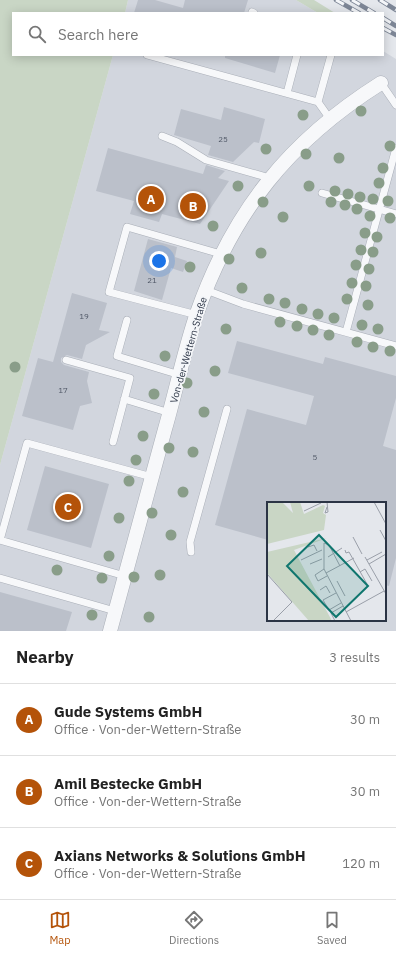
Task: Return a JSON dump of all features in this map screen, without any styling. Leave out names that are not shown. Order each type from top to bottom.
[{"type":"street","name":"Von-der-Wettern-Straße","points":[[110,631],[197,315],[221,254],[242,216],[270,178],[297,148],[330,119],[381,83]]},
{"type":"lane","points":[[151,56],[318,102],[330,119]]},
{"type":"lane","points":[[288,93],[298,56]]},
{"type":"lane","points":[[318,102],[331,56]]},
{"type":"lane","points":[[381,83],[396,105]]},
{"type":"lane","points":[[162,136],[177,142],[206,160],[270,178]]},
{"type":"lane","points":[[346,332],[396,148]]},
{"type":"lane","points":[[322,194],[396,214]]},
{"type":"lane","points":[[197,315],[109,292],[127,227],[221,254]]},
{"type":"lane","points":[[206,290],[243,304],[396,346]]},
{"type":"lane","points":[[127,320],[117,356],[180,375]]},
{"type":"lane","points":[[66,360],[130,378],[113,442]]},
{"type":"lane","points":[[124,400],[170,414]]},
{"type":"lane","points":[[191,552],[190,542],[227,409]]},
{"type":"lane","points":[[125,576],[0,540],[28,443],[152,477]]},
{"type":"lane","points":[[0,578],[115,611]]},
{"type":"shaded area","points":[[128,0],[296,0],[316,12],[125,12]]},
{"type":"shaded area","points":[[384,52],[396,59],[396,631],[0,631],[0,465],[113,56],[384,56]]},
{"type":"green space","points":[[0,0],[128,0],[125,12],[12,12],[12,56],[113,56],[0,465]]},
{"type":"green space","points":[[296,0],[314,0],[333,12],[316,12]]},
{"type":"building","points":[[138,0],[155,0],[183,8],[185,0],[248,0],[244,12],[134,12]]},
{"type":"building","points":[[225,56],[280,56],[275,73],[225,58]]},
{"type":"building","points":[[224,107],[265,119],[259,143],[254,142],[233,162],[208,155],[211,146],[174,135],[181,109],[221,120]]},
{"type":"building","points":[[108,148],[203,174],[206,165],[225,171],[218,178],[229,181],[200,224],[162,214],[159,222],[130,214],[134,201],[96,191]]},
{"type":"building","points":[[148,239],[177,247],[175,257],[187,261],[183,272],[171,268],[162,300],[134,291]]},
{"type":"building","points":[[72,293],[107,303],[99,330],[110,332],[86,345],[82,359],[67,355],[61,358],[61,362],[64,365],[89,372],[87,381],[92,403],[80,406],[73,430],[22,416],[38,358],[53,362]]},
{"type":"building","points":[[237,341],[323,364],[325,357],[396,376],[396,398],[383,446],[396,450],[396,558],[389,586],[386,585],[386,502],[267,502],[267,540],[215,525],[247,409],[306,425],[314,396],[228,373]]},
{"type":"building","points":[[45,466],[109,484],[91,548],[27,530]]},
{"type":"building","points":[[0,592],[72,612],[66,631],[0,631]]},
{"type":"railway","points":[[336,0],[357,12]]},
{"type":"railway","points":[[352,0],[372,12]]},
{"type":"railway","points":[[380,0],[396,10]]},
{"type":"railway","points":[[384,19],[396,26]]},
{"type":"railway","points":[[384,29],[396,35]]},
{"type":"place","name":"Gude Systems GmbH","points":[[151,199]]},
{"type":"place","name":"Amil Bestecke GmbH","points":[[193,206]]},
{"type":"place","name":"Axians Networks & Solutions GmbH","points":[[68,507]]}]
